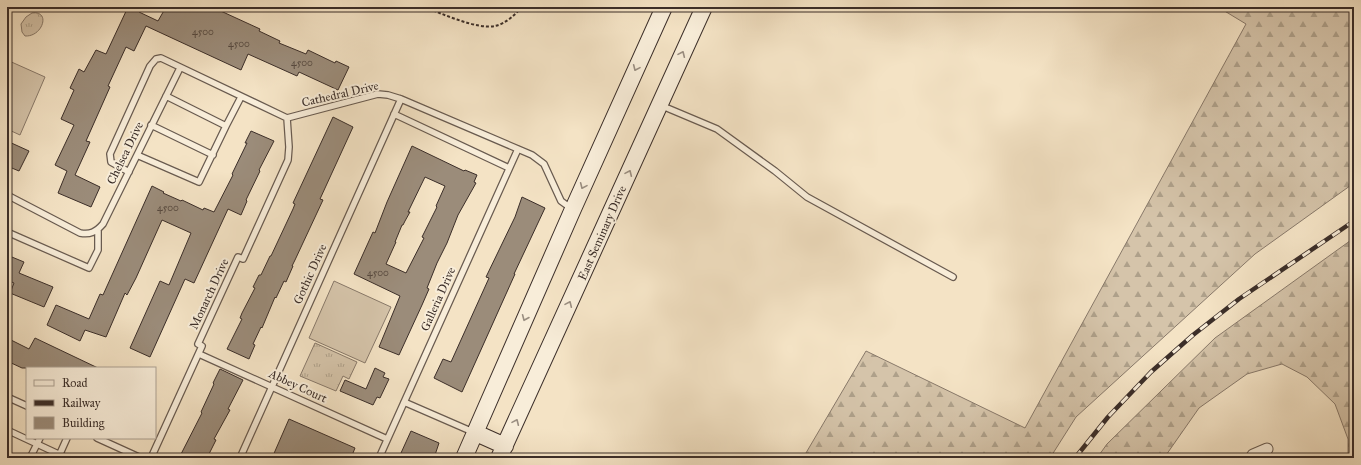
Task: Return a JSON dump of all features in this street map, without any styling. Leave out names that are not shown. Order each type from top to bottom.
[{"type":"main road","points":[[464,458],[573,209],[664,7]]},
{"type":"main road","name":"East Seminary Drive","points":[[502,452],[704,7]]},
{"type":"main road","points":[[476,433],[502,452]]},
{"type":"street","points":[[1251,458],[1253,455],[1267,449]]},
{"type":"lane","points":[[129,172],[111,162],[110,154],[150,66],[156,59],[161,58],[287,118]]},
{"type":"lane","name":"Chelsea Drive","points":[[98,231],[103,224],[180,68]]},
{"type":"lane","name":"Cathedral Drive","points":[[287,118],[378,94],[401,99],[532,155],[544,164],[561,201],[573,209]]},
{"type":"lane","points":[[166,96],[226,126]]},
{"type":"lane","points":[[137,155],[199,182],[241,97]]},
{"type":"lane","name":"Gothic Drive","points":[[240,458],[401,99]]},
{"type":"lane","points":[[660,105],[717,129],[775,171],[807,197],[954,277]]},
{"type":"lane","points":[[394,114],[509,168]]},
{"type":"lane","name":"Monarch Drive","points":[[151,458],[199,354],[202,346],[198,344],[201,336],[238,257],[243,259],[288,160],[289,147],[287,118]]},
{"type":"lane","points":[[151,125],[213,155]]},
{"type":"lane","name":"Galleria Drive","points":[[379,458],[518,149]]},
{"type":"lane","points":[[7,195],[80,233],[87,235],[98,231],[98,250],[89,268],[7,232]]},
{"type":"lane","name":"Abbey Court","points":[[199,354],[387,439]]},
{"type":"lane","points":[[7,397],[26,406]]},
{"type":"lane","points":[[404,402],[476,433]]},
{"type":"lane","points":[[7,430],[26,437]]},
{"type":"lane","points":[[59,456],[67,439]]},
{"type":"lane","points":[[99,439],[141,458]]},
{"type":"lane","points":[[30,458],[38,441],[59,456],[67,458]]},
{"type":"path","points":[[424,7],[473,25],[484,27],[494,26],[504,22],[522,7]]},
{"type":"green space","points":[[1218,7],[1354,7],[1354,183],[1255,254],[1076,417],[1050,458],[803,458],[866,351],[1025,428],[1246,24]]},
{"type":"green space","points":[[32,13],[38,13],[41,15],[43,19],[42,24],[36,32],[25,36],[22,32],[21,24],[26,17]]},
{"type":"green space","points":[[7,60],[45,77],[20,135],[7,129]]},
{"type":"green space","points":[[1354,238],[1354,314],[1351,321],[1354,325],[1354,458],[1348,458],[1348,439],[1335,404],[1307,377],[1282,364],[1247,374],[1199,408],[1164,458],[1097,458],[1107,444],[1215,338]]},
{"type":"green space","points":[[334,281],[391,307],[365,363],[309,338]]},
{"type":"green space","points":[[315,343],[357,362],[349,379],[343,376],[336,391],[300,376]]},
{"type":"building","points":[[128,7],[141,7],[139,12],[158,21],[166,7],[212,7],[260,29],[259,31],[280,41],[279,43],[306,54],[308,50],[335,63],[336,61],[349,67],[338,90],[299,72],[297,76],[248,54],[241,70],[146,26],[134,51],[126,47],[108,86],[110,87],[86,141],[90,142],[75,175],[100,187],[91,207],[58,193],[67,171],[55,165],[74,125],[61,119],[74,90],[70,88],[79,69],[84,72],[96,50],[106,54]]},
{"type":"building","points":[[333,117],[353,127],[320,199],[323,200],[286,282],[284,281],[276,298],[275,297],[262,328],[261,327],[253,344],[255,345],[249,359],[227,349],[242,319],[240,318],[242,313],[255,288],[253,287],[271,256],[293,209],[295,204],[293,203]]},
{"type":"building","points":[[251,131],[274,141],[259,170],[260,171],[246,200],[247,201],[241,215],[228,209],[194,283],[185,279],[150,357],[130,348],[160,281],[169,285],[191,233],[162,220],[136,278],[127,295],[125,293],[106,337],[85,330],[80,341],[47,325],[56,305],[89,319],[100,294],[103,295],[152,186],[181,201],[182,200],[203,210],[204,208],[214,212],[233,175],[232,174]]},
{"type":"building","points":[[7,141],[29,151],[19,171],[7,166]]},
{"type":"building","points":[[412,146],[464,171],[465,170],[477,175],[474,182],[476,183],[458,215],[427,288],[429,289],[399,355],[379,347],[400,296],[354,274],[373,232],[375,233]],"holes":[[[425,177],[445,186],[436,206],[437,207],[422,237],[424,238],[406,273],[386,264],[402,225],[410,212],[408,212]]]},
{"type":"building","points":[[522,197],[545,208],[462,392],[434,378],[443,359],[451,362],[489,278],[486,277],[515,217]]},
{"type":"building","points":[[7,255],[24,262],[19,273],[53,287],[44,307],[10,293],[14,283],[7,280]]},
{"type":"building","points":[[7,338],[29,349],[35,338],[96,367],[22,368],[7,361]]},
{"type":"building","points":[[375,368],[385,373],[383,377],[389,379],[380,398],[377,397],[373,405],[340,391],[345,380],[366,389]]},
{"type":"building","points":[[220,369],[243,380],[228,409],[230,410],[214,439],[216,440],[207,458],[179,458],[202,413],[201,412]]},
{"type":"building","points":[[289,419],[355,448],[351,458],[272,458]]},
{"type":"building","points":[[411,431],[439,443],[434,458],[411,458],[401,453]]},
{"type":"railway","points":[[1075,458],[1108,417],[1151,372],[1193,335],[1239,299],[1354,221]]}]
